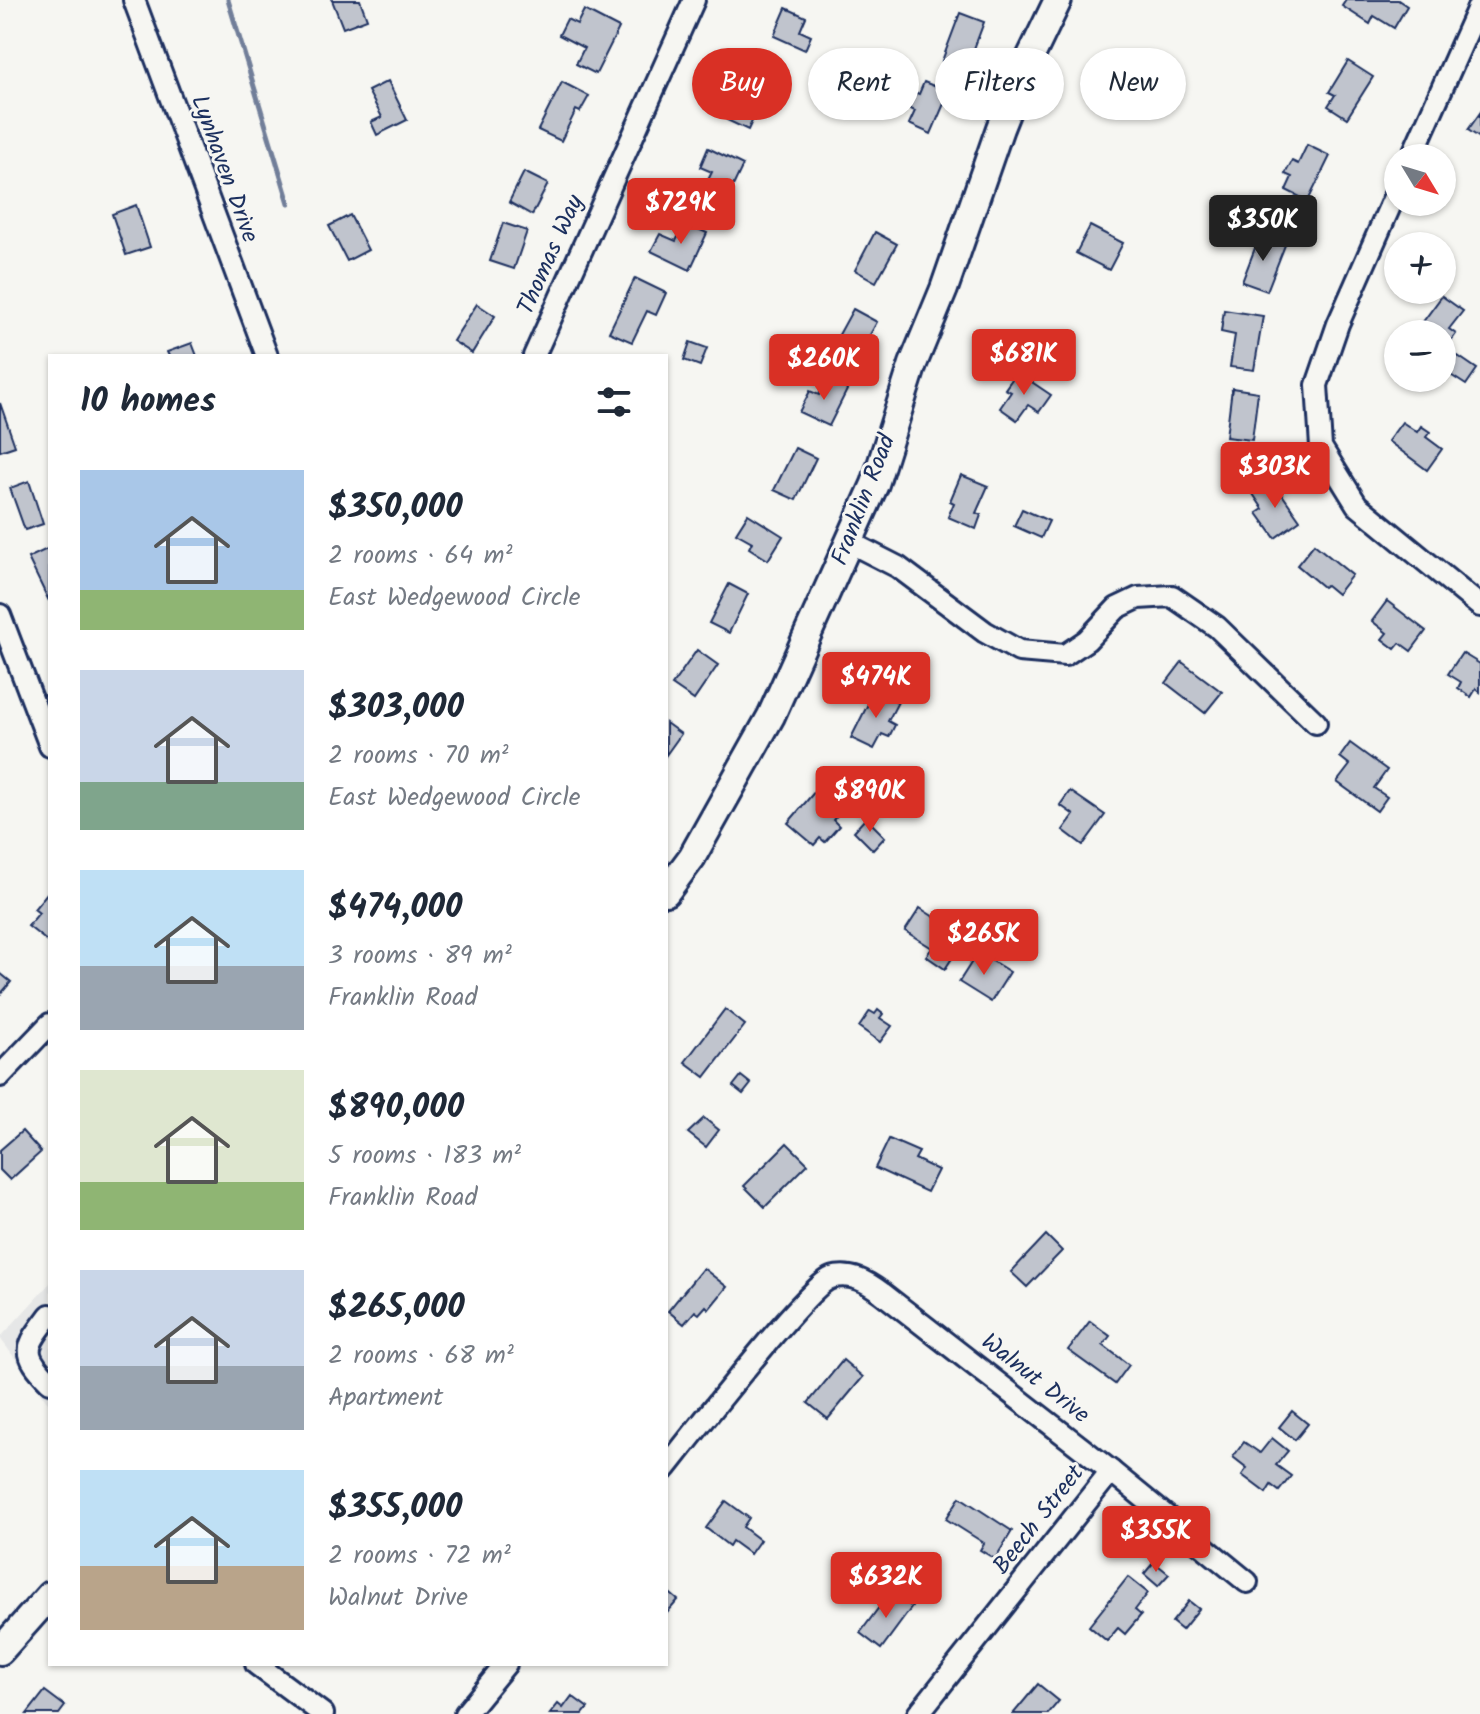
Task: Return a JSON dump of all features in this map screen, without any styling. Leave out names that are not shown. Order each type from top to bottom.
[{"type":"main road","name":"Franklin Road","points":[[668,889],[692,857],[771,716],[875,484],[913,364],[944,289],[1017,85],[1058,0]]},
{"type":"main road","points":[[0,1651],[48,1597]]},
{"type":"street","name":"Lynhaven Drive","points":[[134,0],[266,354]]},
{"type":"street","name":"Thomas Way","points":[[535,354],[694,0]]},
{"type":"street","points":[[1417,144],[1480,3]]},
{"type":"street","points":[[1386,216],[1338,324],[1317,385],[1321,447],[1357,505],[1480,606]]},
{"type":"street","points":[[849,542],[898,567],[985,632],[1019,651],[1065,655],[1087,640],[1117,608],[1138,598],[1172,596],[1217,627],[1316,723]]},
{"type":"street","points":[[0,615],[48,741]]},
{"type":"street","points":[[0,1076],[48,1026]]},
{"type":"street","name":"Walnut Drive","points":[[668,1466],[787,1322],[829,1278],[846,1276],[864,1280],[1111,1471],[1247,1582]]},
{"type":"street","points":[[48,1318],[30,1346],[29,1354],[32,1364],[48,1380]]},
{"type":"street","name":"Beech Street","points":[[918,1714],[1111,1471]]},
{"type":"street","points":[[259,1666],[323,1714]]},
{"type":"street","points":[[465,1714],[504,1666]]},
{"type":"shaded area","points":[[48,1285],[48,1403],[0,1338]]},
{"type":"building","points":[[332,0],[360,0],[367,19],[343,28]]},
{"type":"building","points":[[1346,0],[1398,0],[1407,6],[1394,28],[1374,16],[1370,24],[1342,6]]},
{"type":"building","points":[[786,8],[806,17],[800,31],[811,36],[805,50],[774,36]]},
{"type":"building","points":[[584,10],[619,28],[596,74],[576,64],[584,48],[559,35],[567,19],[577,24]]},
{"type":"building","points":[[960,13],[984,22],[974,48],[947,48]]},
{"type":"building","points":[[1348,61],[1373,77],[1347,118],[1328,106],[1335,95],[1329,92]]},
{"type":"building","points":[[388,81],[407,120],[377,135],[371,122],[382,117],[368,91]]},
{"type":"building","points":[[562,82],[589,96],[580,112],[576,110],[561,141],[538,130]]},
{"type":"building","points":[[924,82],[935,86],[937,120],[931,134],[909,124],[911,120],[919,120],[919,94]]},
{"type":"building","points":[[1480,113],[1480,138],[1468,130]]},
{"type":"building","points":[[727,120],[753,120],[748,130]]},
{"type":"building","points":[[1307,145],[1330,156],[1308,201],[1286,190],[1292,177],[1285,174],[1292,161],[1298,164]]},
{"type":"building","points":[[708,148],[743,165],[726,201],[703,190],[712,172],[700,167]]},
{"type":"building","points":[[524,172],[548,184],[532,215],[509,202]]},
{"type":"building","points":[[136,205],[150,247],[126,255],[112,214]]},
{"type":"building","points":[[350,215],[368,250],[347,261],[329,226]]},
{"type":"building","points":[[503,223],[527,231],[514,269],[490,261]]},
{"type":"building","points":[[685,223],[707,233],[690,270],[651,251],[660,234],[676,241]]},
{"type":"building","points":[[1090,226],[1123,243],[1109,270],[1076,253]]},
{"type":"building","points":[[875,232],[897,244],[876,282],[855,270]]},
{"type":"building","points":[[1260,235],[1285,245],[1267,291],[1242,282]]},
{"type":"building","points":[[635,278],[666,293],[656,315],[647,311],[632,342],[609,332]]},
{"type":"building","points":[[477,304],[495,316],[472,353],[453,341]]},
{"type":"building","points":[[1436,304],[1453,304],[1463,311],[1456,320],[1424,320]]},
{"type":"building","points":[[853,309],[877,322],[860,353],[836,340]]},
{"type":"building","points":[[1224,310],[1263,316],[1254,370],[1230,367],[1235,335],[1221,332]]},
{"type":"building","points":[[690,342],[707,348],[700,366],[684,360]]},
{"type":"building","points":[[192,343],[196,354],[168,354]]},
{"type":"building","points":[[1458,356],[1477,369],[1466,385],[1456,378]]},
{"type":"building","points":[[1017,372],[1051,395],[1039,412],[1028,405],[1017,420],[1000,408],[1011,392],[1005,389]]},
{"type":"building","points":[[827,378],[848,388],[829,426],[799,412],[810,391],[819,395]]},
{"type":"building","points":[[1232,388],[1258,392],[1252,440],[1226,437]]},
{"type":"building","points":[[0,403],[15,446],[0,451]]},
{"type":"building","points":[[1402,422],[1417,432],[1421,426],[1430,432],[1426,437],[1442,449],[1427,470],[1388,441]]},
{"type":"building","points":[[795,448],[816,458],[796,500],[774,490]]},
{"type":"building","points":[[961,475],[988,486],[976,513],[981,515],[976,529],[948,517],[954,503],[950,501]]},
{"type":"building","points":[[1272,480],[1300,520],[1275,538],[1257,513],[1263,509],[1253,494]]},
{"type":"building","points":[[29,481],[43,524],[25,530],[10,488]]},
{"type":"building","points":[[1022,509],[1049,521],[1041,538],[1014,526]]},
{"type":"building","points":[[748,514],[783,536],[768,560],[749,548],[752,542],[736,533]]},
{"type":"building","points":[[1314,544],[1352,575],[1337,594],[1326,585],[1323,587],[1297,565]]},
{"type":"building","points":[[48,548],[48,599],[28,558]]},
{"type":"building","points":[[729,584],[748,594],[729,633],[709,623]]},
{"type":"building","points":[[1387,601],[1426,631],[1411,651],[1400,643],[1395,649],[1382,639],[1387,633],[1372,621]]},
{"type":"building","points":[[697,650],[718,665],[694,700],[672,685]]},
{"type":"building","points":[[1462,653],[1480,664],[1480,692],[1476,689],[1471,697],[1458,688],[1461,682],[1448,674]]},
{"type":"building","points":[[1182,662],[1222,692],[1205,713],[1166,683]]},
{"type":"building","points":[[875,690],[898,702],[888,721],[895,725],[889,737],[882,734],[874,749],[851,738]]},
{"type":"building","points":[[668,724],[681,734],[668,752]]},
{"type":"building","points":[[1350,743],[1387,770],[1374,788],[1387,797],[1377,811],[1337,782],[1350,765],[1340,757]]},
{"type":"building","points":[[816,790],[841,811],[833,820],[839,826],[825,842],[820,838],[814,845],[788,823]]},
{"type":"building","points":[[1070,791],[1105,815],[1083,845],[1063,830],[1074,815],[1060,805]]},
{"type":"building","points":[[866,818],[885,837],[873,850],[854,831]]},
{"type":"building","points":[[48,892],[48,942],[28,926],[39,913],[34,909]]},
{"type":"building","points":[[920,908],[948,926],[942,935],[960,946],[945,969],[926,956],[932,948],[905,931]]},
{"type":"building","points":[[978,952],[1010,972],[991,1002],[959,982]]},
{"type":"building","points":[[0,973],[11,982],[0,995]]},
{"type":"building","points":[[725,1009],[745,1025],[705,1077],[685,1062]]},
{"type":"building","points":[[878,1010],[883,1014],[880,1018],[892,1026],[880,1042],[859,1027],[870,1011],[875,1014]]},
{"type":"building","points":[[741,1076],[751,1084],[743,1094],[733,1086]]},
{"type":"building","points":[[704,1118],[719,1130],[706,1147],[688,1133]]},
{"type":"building","points":[[22,1131],[41,1152],[10,1180],[0,1170],[0,1150]]},
{"type":"building","points":[[889,1139],[919,1152],[915,1159],[938,1170],[927,1192],[875,1168]]},
{"type":"building","points":[[787,1143],[808,1164],[765,1207],[744,1186]]},
{"type":"building","points":[[1046,1235],[1062,1251],[1027,1287],[1011,1272]]},
{"type":"building","points":[[703,1268],[727,1287],[709,1309],[706,1306],[699,1314],[695,1311],[684,1324],[668,1311]]},
{"type":"building","points":[[1090,1321],[1110,1336],[1103,1345],[1129,1365],[1115,1384],[1068,1350]]},
{"type":"building","points":[[843,1360],[863,1377],[828,1419],[808,1403]]},
{"type":"building","points":[[1292,1411],[1308,1424],[1295,1440],[1279,1427]]},
{"type":"building","points":[[1272,1438],[1288,1451],[1276,1465],[1291,1476],[1279,1491],[1271,1485],[1266,1493],[1242,1475],[1247,1468],[1233,1457],[1244,1442],[1260,1453]]},
{"type":"building","points":[[960,1497],[1012,1531],[995,1559],[980,1550],[984,1543],[946,1519]]},
{"type":"building","points":[[726,1501],[749,1518],[743,1527],[760,1540],[750,1554],[732,1541],[729,1546],[706,1528]]},
{"type":"building","points":[[1154,1562],[1169,1574],[1158,1586],[1144,1574]]},
{"type":"building","points":[[1128,1577],[1148,1593],[1135,1610],[1141,1615],[1125,1634],[1118,1628],[1107,1641],[1089,1626]]},
{"type":"building","points":[[891,1591],[912,1607],[881,1649],[860,1633]]},
{"type":"building","points":[[668,1592],[678,1600],[668,1612]]},
{"type":"building","points":[[1189,1601],[1199,1609],[1182,1630],[1172,1622]]},
{"type":"building","points":[[1038,1684],[1059,1701],[1048,1714],[1013,1714]]},
{"type":"building","points":[[45,1691],[65,1706],[59,1714],[27,1714]]},
{"type":"building","points":[[572,1696],[588,1708],[583,1714],[550,1714],[558,1704],[563,1708]]},
{"type":"waterway","points":[[228,0],[289,203]]}]
